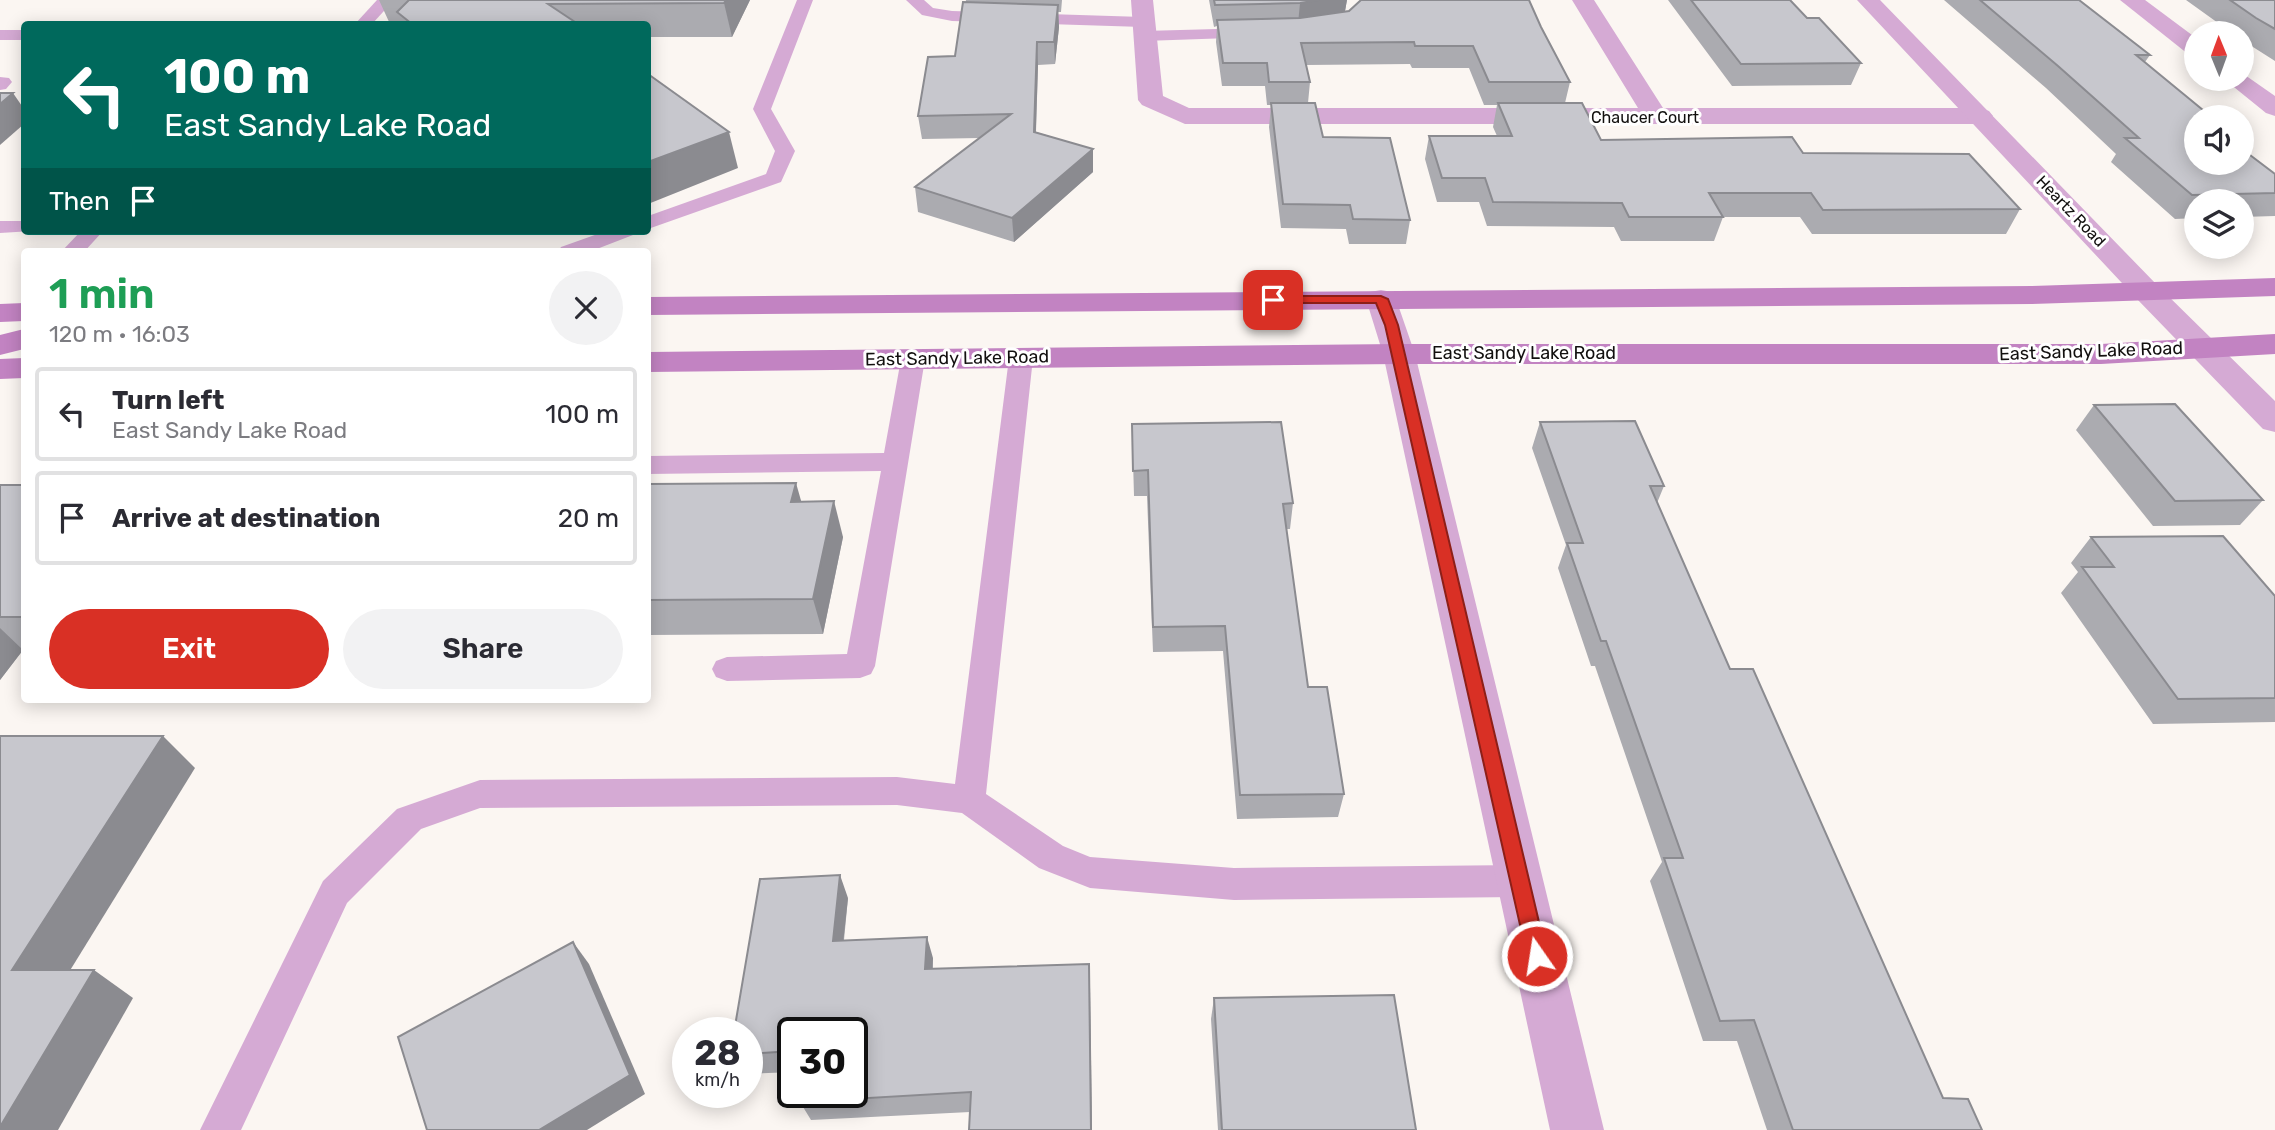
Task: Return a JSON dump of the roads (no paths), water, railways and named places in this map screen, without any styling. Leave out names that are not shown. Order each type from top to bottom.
[{"type":"main road","points":[[651,306],[2147,292],[2275,286]]},
{"type":"main road","points":[[0,345],[17,315]]},
{"type":"main road","name":"East Sandy Lake Road","points":[[651,362],[1399,354],[2101,354],[2275,344]]},
{"type":"main road","points":[[0,369],[21,368]]},
{"type":"street","points":[[1583,0],[1656,117]]},
{"type":"street","name":"Heartz Road","points":[[1868,0],[2147,292],[2275,421]]},
{"type":"street","points":[[2131,0],[2184,40]]},
{"type":"street","name":"Chaucer Court","points":[[1143,19],[1151,100],[1185,116],[1980,116]]},
{"type":"street","points":[[2252,91],[2275,108]]},
{"type":"street","points":[[1381,299],[1399,354],[1577,1130]]},
{"type":"lane","points":[[366,21],[386,0]]},
{"type":"lane","points":[[651,222],[774,178],[785,151],[762,109],[805,0]]},
{"type":"lane","points":[[914,0],[928,12],[952,16],[1143,19],[1272,33]]},
{"type":"lane","points":[[0,35],[21,35]]},
{"type":"lane","points":[[0,227],[21,227]]},
{"type":"lane","points":[[76,248],[89,235]]},
{"type":"lane","points":[[580,248],[615,235]]},
{"type":"lane","points":[[969,800],[1021,358]]},
{"type":"lane","points":[[727,669],[860,666],[914,359]]},
{"type":"lane","points":[[651,465],[896,462]]},
{"type":"lane","points":[[220,1130],[335,892],[409,819],[480,794],[897,790],[969,800],[1051,857],[1090,873],[1234,884],[1520,881]]}]
